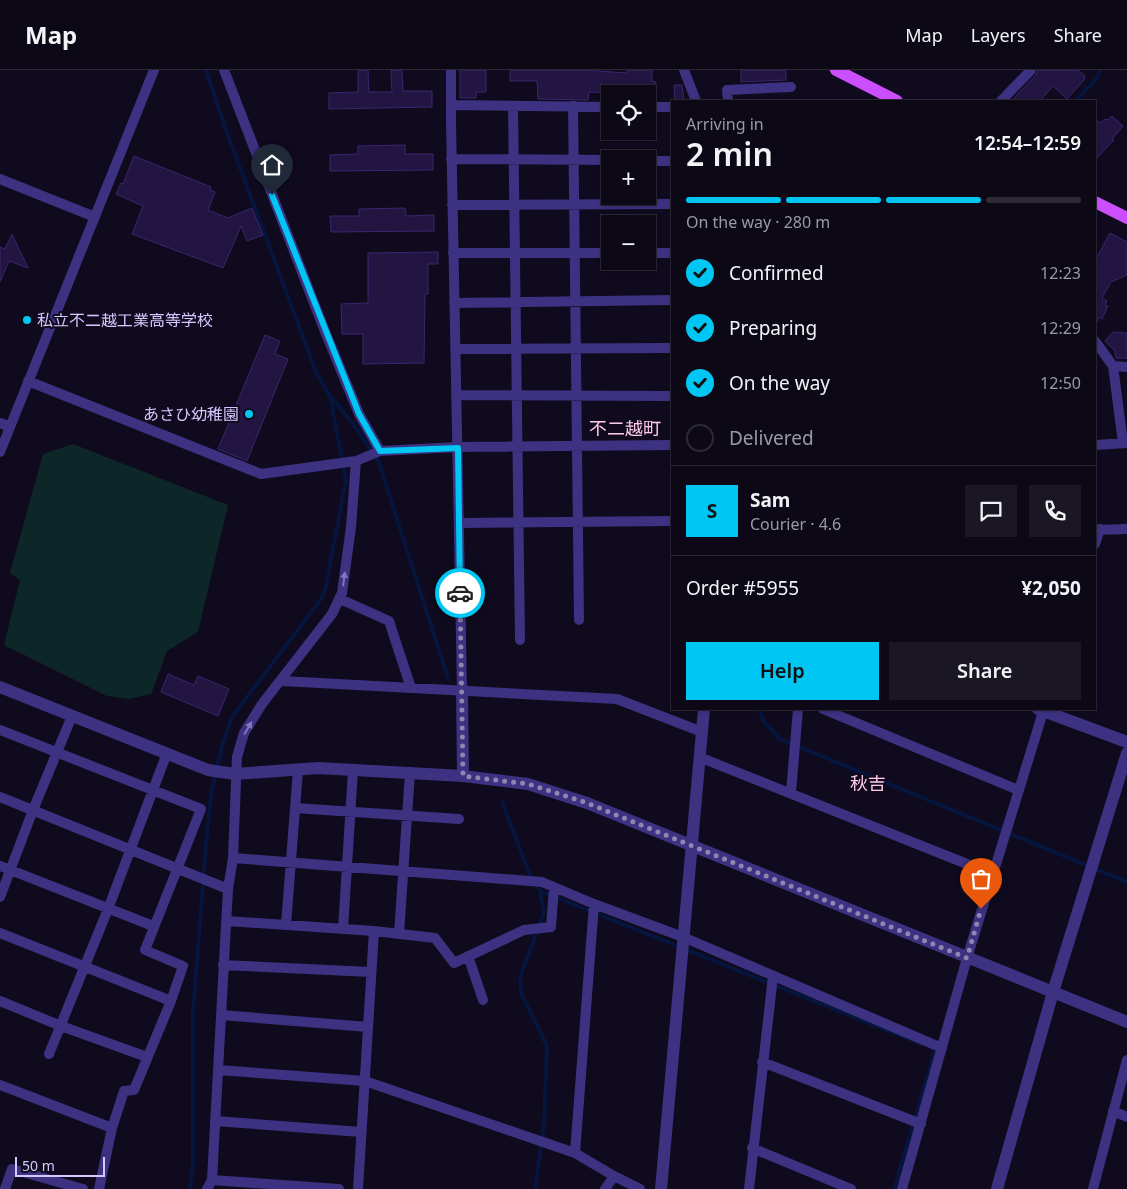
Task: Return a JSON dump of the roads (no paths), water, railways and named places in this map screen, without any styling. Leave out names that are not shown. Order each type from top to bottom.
[{"type":"main road","points":[[836,70],[895,100]]},
{"type":"main road","points":[[1096,202],[1127,218]]},
{"type":"street","points":[[0,452],[5,425],[28,381],[154,70]]},
{"type":"street","points":[[224,70],[324,329],[359,414],[380,451]]},
{"type":"street","points":[[451,70],[463,776]]},
{"type":"street","points":[[684,70],[696,100]]},
{"type":"street","points":[[1001,100],[1031,70]]},
{"type":"street","points":[[728,100],[727,90],[791,87]]},
{"type":"street","points":[[452,105],[601,107]]},
{"type":"street","points":[[513,106],[520,640]]},
{"type":"street","points":[[573,106],[579,620]]},
{"type":"street","points":[[656,107],[671,107]]},
{"type":"street","points":[[452,159],[601,160]]},
{"type":"street","points":[[656,161],[671,161]]},
{"type":"street","points":[[0,179],[96,217]]},
{"type":"street","points":[[452,205],[671,204]]},
{"type":"street","points":[[453,253],[601,253]]},
{"type":"street","points":[[656,253],[671,253]]},
{"type":"street","points":[[454,303],[671,300]]},
{"type":"street","points":[[1096,342],[1113,366],[1125,443],[1096,444]]},
{"type":"street","points":[[455,349],[671,348]]},
{"type":"street","points":[[1113,366],[1127,367]]},
{"type":"street","points":[[28,381],[261,474],[356,461],[380,451],[671,445]]},
{"type":"street","points":[[456,395],[671,396]]},
{"type":"street","points":[[339,1189],[209,1185],[215,1121],[228,889],[233,858],[237,757],[244,734],[262,704],[282,681],[332,614],[340,599],[351,527],[356,461]]},
{"type":"street","points":[[459,523],[671,521]]},
{"type":"street","points":[[1097,529],[1127,529]]},
{"type":"street","points":[[340,599],[389,621],[411,688]]},
{"type":"street","points":[[282,681],[617,699],[702,732]]},
{"type":"street","points":[[0,687],[208,770],[235,774],[318,768],[410,772],[528,784],[587,803],[691,844],[1127,1022]]},
{"type":"street","points":[[661,1189],[704,710]]},
{"type":"street","points":[[790,792],[798,710]]},
{"type":"street","points":[[825,710],[1018,790]]},
{"type":"street","points":[[902,1189],[967,958],[1042,710],[1127,742]]},
{"type":"street","points":[[0,897],[72,716]]},
{"type":"street","points":[[0,730],[201,809],[145,950],[183,966],[171,1001],[134,1090],[124,1091],[112,1128],[99,1189]]},
{"type":"street","points":[[49,1054],[108,908],[167,753]]},
{"type":"street","points":[[998,1189],[1053,992],[1127,753]]},
{"type":"street","points":[[699,756],[992,874]]},
{"type":"street","points":[[286,925],[298,770]]},
{"type":"street","points":[[343,929],[353,770]]},
{"type":"street","points":[[399,934],[410,772]]},
{"type":"street","points":[[0,797],[228,889]]},
{"type":"street","points":[[295,808],[459,819]]},
{"type":"street","points":[[233,858],[542,882],[594,904],[683,937],[942,1048]]},
{"type":"street","points":[[0,866],[153,926]]},
{"type":"street","points":[[227,921],[374,931],[435,938],[454,963],[524,930],[551,927],[554,887]]},
{"type":"street","points":[[575,1153],[594,904]]},
{"type":"street","points":[[358,1189],[374,931]]},
{"type":"street","points":[[0,933],[171,1001]]},
{"type":"street","points":[[468,956],[483,1000]]},
{"type":"street","points":[[223,965],[371,972]]},
{"type":"street","points":[[749,1189],[752,1148],[773,976]]},
{"type":"street","points":[[0,1001],[61,1026],[148,1057]]},
{"type":"street","points":[[221,1015],[368,1027]]},
{"type":"street","points":[[1092,1189],[1127,1060]]},
{"type":"street","points":[[762,1062],[921,1124]]},
{"type":"street","points":[[218,1070],[365,1081],[575,1153],[640,1189]]},
{"type":"street","points":[[0,1086],[112,1128]]},
{"type":"street","points":[[1113,1112],[1127,1117]]},
{"type":"street","points":[[215,1121],[361,1132]]},
{"type":"street","points":[[752,1148],[851,1189]]},
{"type":"street","points":[[5,1189],[12,1169],[83,1189]]},
{"type":"street","points":[[605,1189],[614,1176]]},
{"type":"waterway","points":[[206,70],[226,130],[316,372],[330,396],[354,425],[378,460],[448,678]]},
{"type":"waterway","points":[[1076,100],[1097,78],[1100,70]]},
{"type":"waterway","points":[[190,1189],[193,1164],[193,1012],[211,794],[222,746],[232,717],[321,599],[325,590],[346,481],[330,396]]},
{"type":"waterway","points":[[759,710],[765,723],[780,739],[1127,882]]},
{"type":"waterway","points":[[502,802],[530,875],[540,891],[921,1044]]},
{"type":"waterway","points":[[535,1189],[544,1126],[547,1046],[521,993],[520,977],[544,913],[540,891]]},
{"type":"waterway","points":[[894,1189],[935,1050],[932,1049]]},
{"type":"place","name":"私立不二越工業高等学校","points":[[27,320]]},
{"type":"place","name":"あさひ幼稚園","points":[[249,414]]},
{"type":"district","name":"不二越町","points":[[625,428]]},
{"type":"district","name":"秋吉","points":[[868,783]]}]
